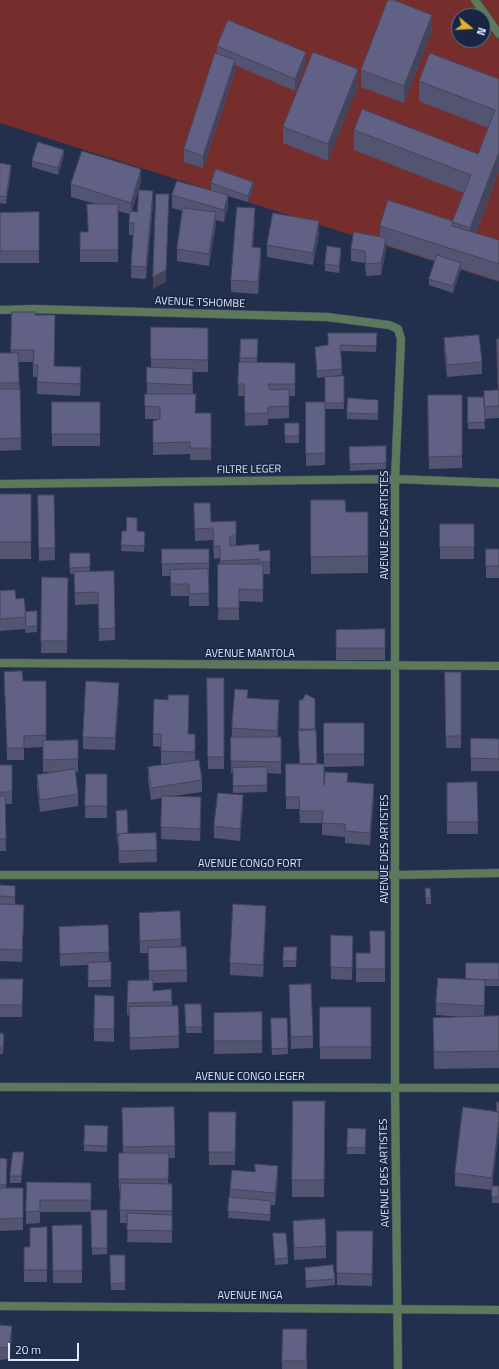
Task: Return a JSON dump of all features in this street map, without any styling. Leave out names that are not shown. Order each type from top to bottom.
[{"type":"street","points":[[475,0],[499,34]]},
{"type":"street","name":"AVENUE TSHOMBE","points":[[0,310],[327,317],[389,325],[398,329]]},
{"type":"street","name":"AVENUE DES ARTISTES","points":[[398,329],[401,339],[395,479],[395,1088],[398,1369]]},
{"type":"street","name":"FILTRE LEGER","points":[[0,484],[395,479],[499,483]]},
{"type":"street","name":"AVENUE MANTOLA","points":[[0,663],[499,666]]},
{"type":"street","name":"AVENUE CONGO FORT","points":[[0,875],[396,875],[499,873]]},
{"type":"street","name":"AVENUE CONGO LEGER","points":[[0,1087],[499,1088]]},
{"type":"street","name":"AVENUE INGA","points":[[0,1306],[499,1310]]},
{"type":"shaded area","points":[[0,0],[499,0],[499,282],[0,123]]},
{"type":"building","points":[[388,0],[394,0],[432,15],[404,86],[361,70]]},
{"type":"building","points":[[228,20],[306,52],[295,79],[217,46]]},
{"type":"building","points":[[313,52],[358,69],[328,144],[283,127]]},
{"type":"building","points":[[215,53],[235,60],[203,156],[184,149]]},
{"type":"building","points":[[430,53],[499,79],[499,152],[470,228],[452,222],[471,175],[354,130],[362,109],[478,154],[495,110],[419,81]]},
{"type":"building","points":[[38,142],[64,150],[58,168],[32,161]]},
{"type":"building","points":[[82,151],[141,169],[131,203],[71,184]]},
{"type":"building","points":[[0,163],[11,165],[6,197],[0,196]]},
{"type":"building","points":[[216,169],[253,182],[248,196],[211,183]]},
{"type":"building","points":[[177,181],[228,195],[224,210],[172,195]]},
{"type":"building","points":[[139,190],[153,191],[146,267],[131,266],[134,223],[129,223],[130,211],[137,212]]},
{"type":"building","points":[[156,194],[169,194],[166,270],[153,277]]},
{"type":"building","points":[[388,200],[453,221],[452,226],[499,240],[499,264],[380,226]]},
{"type":"building","points":[[87,204],[118,204],[118,250],[80,250],[80,232],[88,232]]},
{"type":"building","points":[[237,207],[255,208],[252,247],[261,248],[258,282],[231,280]]},
{"type":"building","points":[[183,208],[216,212],[209,254],[177,249]]},
{"type":"building","points":[[39,212],[39,251],[0,251],[0,213]]},
{"type":"building","points":[[273,213],[319,221],[313,253],[267,245]]},
{"type":"building","points":[[354,232],[386,238],[381,263],[366,264],[365,251],[351,249]]},
{"type":"building","points":[[327,246],[341,248],[339,266],[325,264]]},
{"type":"building","points":[[437,255],[461,263],[453,286],[429,279]]},
{"type":"building","points":[[12,312],[35,312],[35,315],[55,315],[54,366],[81,367],[80,384],[37,382],[38,365],[33,365],[34,350],[11,350]]},
{"type":"building","points":[[151,327],[208,328],[208,360],[151,359]]},
{"type":"building","points":[[328,333],[377,333],[376,346],[340,345],[342,369],[317,371],[315,347],[328,345]]},
{"type":"building","points":[[479,335],[482,362],[447,365],[444,338]]},
{"type":"building","points":[[241,339],[258,339],[257,358],[240,358]]},
{"type":"building","points":[[497,339],[499,339],[499,385],[498,385]]},
{"type":"building","points":[[0,353],[18,353],[19,383],[0,383]]},
{"type":"building","points":[[239,362],[295,363],[295,384],[268,384],[270,390],[289,389],[289,406],[268,407],[268,413],[245,414],[244,384],[238,384]]},
{"type":"building","points":[[147,367],[193,369],[192,385],[147,383]]},
{"type":"building","points":[[344,376],[344,403],[325,403],[325,377]]},
{"type":"building","points":[[0,389],[20,389],[21,438],[0,439]]},
{"type":"building","points":[[499,390],[499,406],[484,407],[484,391]]},
{"type":"building","points":[[145,394],[196,394],[195,413],[211,413],[211,448],[190,448],[190,442],[153,443],[153,421],[160,419],[160,407],[145,406]]},
{"type":"building","points":[[428,395],[462,395],[462,456],[429,457]]},
{"type":"building","points":[[468,397],[484,397],[485,422],[468,423]]},
{"type":"building","points":[[348,398],[378,400],[378,414],[347,413]]},
{"type":"building","points":[[52,402],[100,402],[100,434],[52,434]]},
{"type":"building","points":[[306,402],[325,402],[325,453],[306,454]]},
{"type":"building","points":[[285,423],[299,423],[299,436],[285,436]]},
{"type":"building","points":[[386,446],[386,463],[350,464],[349,447]]},
{"type":"building","points":[[0,494],[31,494],[31,542],[0,542]]},
{"type":"building","points":[[38,495],[54,495],[55,548],[39,548]]},
{"type":"building","points":[[311,500],[345,500],[346,512],[368,512],[368,556],[311,557]]},
{"type":"building","points":[[194,503],[210,503],[211,522],[236,521],[236,536],[230,536],[230,546],[259,544],[259,551],[270,550],[270,562],[259,562],[259,559],[220,561],[220,546],[214,546],[213,528],[195,529]]},
{"type":"building","points":[[127,517],[137,518],[137,531],[145,532],[144,546],[121,545],[122,531],[126,531]]},
{"type":"building","points":[[440,524],[474,524],[474,547],[440,547]]},
{"type":"building","points":[[162,549],[209,549],[209,563],[162,564]]},
{"type":"building","points":[[486,549],[499,549],[499,566],[486,566]]},
{"type":"building","points":[[70,553],[90,553],[90,567],[70,568]]},
{"type":"building","points":[[218,564],[263,564],[263,590],[239,589],[239,608],[218,608]]},
{"type":"building","points":[[208,569],[209,593],[189,594],[189,584],[171,584],[170,570]]},
{"type":"building","points":[[114,571],[115,628],[99,629],[98,592],[75,593],[74,572]]},
{"type":"building","points":[[42,577],[68,578],[67,641],[41,641]]},
{"type":"building","points":[[15,590],[16,599],[24,598],[26,617],[0,619],[0,591]]},
{"type":"building","points":[[37,611],[37,626],[26,627],[25,612]]},
{"type":"building","points":[[385,629],[385,648],[336,648],[336,630]]},
{"type":"building","points":[[22,671],[23,681],[46,681],[46,735],[24,736],[24,748],[7,748],[4,672]]},
{"type":"building","points":[[445,672],[461,672],[461,736],[446,736]]},
{"type":"building","points":[[207,678],[224,678],[224,757],[208,757]]},
{"type":"building","points":[[86,681],[119,683],[115,738],[83,737]]},
{"type":"building","points":[[235,689],[248,690],[247,698],[279,700],[277,731],[232,728]]},
{"type":"building","points":[[306,694],[315,699],[315,729],[299,729],[299,700],[302,700]]},
{"type":"building","points":[[168,695],[189,695],[188,734],[195,734],[195,752],[161,751],[161,734],[153,734],[154,699],[168,700]]},
{"type":"building","points":[[324,723],[364,723],[364,754],[324,754]]},
{"type":"building","points":[[316,730],[317,764],[300,764],[298,731]]},
{"type":"building","points":[[231,737],[281,737],[281,762],[231,761]]},
{"type":"building","points":[[471,738],[499,739],[499,759],[471,758]]},
{"type":"building","points":[[78,740],[78,759],[43,760],[43,741]]},
{"type":"building","points":[[199,760],[202,780],[151,788],[148,767]]},
{"type":"building","points":[[286,764],[324,764],[324,785],[325,772],[348,773],[347,782],[374,784],[370,833],[345,831],[345,824],[322,823],[323,811],[300,811],[299,797],[286,797]]},
{"type":"building","points":[[0,765],[12,765],[12,792],[0,792]]},
{"type":"building","points":[[267,767],[267,785],[233,786],[233,768]]},
{"type":"building","points":[[75,769],[78,794],[40,800],[37,775]]},
{"type":"building","points":[[86,774],[107,774],[107,806],[85,806]]},
{"type":"building","points":[[477,782],[478,822],[447,822],[447,783]]},
{"type":"building","points":[[218,793],[243,795],[240,829],[214,826]]},
{"type":"building","points":[[0,796],[5,796],[6,839],[0,839]]},
{"type":"building","points":[[162,796],[201,797],[200,829],[161,827]]},
{"type":"building","points":[[127,810],[128,833],[118,834],[119,836],[117,836],[116,811]]},
{"type":"building","points":[[156,833],[157,850],[119,851],[118,834]]},
{"type":"building","points":[[0,885],[15,886],[15,897],[0,896]]},
{"type":"building","points":[[430,888],[431,898],[426,898],[425,889]]},
{"type":"building","points":[[0,904],[24,905],[22,950],[0,949]]},
{"type":"building","points":[[233,904],[266,906],[263,965],[230,963]]},
{"type":"building","points":[[180,911],[181,939],[140,941],[139,913]]},
{"type":"building","points":[[108,925],[109,952],[60,954],[59,927]]},
{"type":"building","points":[[370,931],[385,931],[385,969],[356,969],[356,953],[370,953]]},
{"type":"building","points":[[331,935],[353,936],[352,968],[331,967]]},
{"type":"building","points":[[186,947],[187,970],[149,971],[148,948]]},
{"type":"building","points":[[284,947],[297,947],[296,961],[283,961]]},
{"type":"building","points":[[111,962],[111,980],[88,981],[88,963]]},
{"type":"building","points":[[466,963],[499,963],[499,980],[466,979]]},
{"type":"building","points":[[438,978],[485,980],[484,1006],[436,1003]]},
{"type":"building","points":[[0,979],[23,979],[22,1005],[0,1005]]},
{"type":"building","points":[[153,980],[153,991],[171,989],[172,1002],[127,1003],[128,981]]},
{"type":"building","points":[[311,984],[313,1036],[291,1037],[289,985]]},
{"type":"building","points":[[95,995],[114,996],[114,1029],[94,1029]]},
{"type":"building","points":[[185,1004],[201,1004],[202,1027],[186,1027]]},
{"type":"building","points":[[178,1006],[179,1036],[130,1038],[129,1007]]},
{"type":"building","points":[[320,1007],[371,1007],[371,1047],[320,1047]]},
{"type":"building","points":[[262,1012],[262,1041],[214,1041],[214,1013]]},
{"type":"building","points":[[499,1016],[499,1051],[434,1052],[433,1018]]},
{"type":"building","points":[[271,1018],[287,1018],[288,1048],[272,1049]]},
{"type":"building","points":[[0,1033],[4,1034],[3,1048],[0,1048]]},
{"type":"building","points":[[293,1101],[325,1101],[324,1180],[292,1180]]},
{"type":"building","points":[[497,1102],[499,1102],[499,1112],[497,1112]]},
{"type":"building","points":[[174,1107],[175,1146],[123,1147],[122,1108]]},
{"type":"building","points":[[463,1107],[499,1112],[492,1178],[455,1173]]},
{"type":"building","points":[[209,1112],[236,1112],[235,1152],[209,1152]]},
{"type":"building","points":[[85,1125],[108,1126],[107,1146],[84,1145]]},
{"type":"building","points":[[348,1128],[366,1129],[365,1148],[347,1147]]},
{"type":"building","points":[[13,1152],[24,1152],[21,1176],[10,1176]]},
{"type":"building","points":[[119,1153],[169,1153],[168,1179],[119,1179]]},
{"type":"building","points":[[0,1158],[7,1159],[6,1185],[0,1185]]},
{"type":"building","points":[[255,1164],[278,1166],[275,1193],[230,1189],[232,1170],[255,1172]]},
{"type":"building","points":[[27,1182],[91,1183],[91,1200],[40,1200],[40,1211],[26,1212]]},
{"type":"building","points":[[121,1183],[172,1184],[172,1211],[120,1210]]},
{"type":"building","points":[[492,1186],[499,1186],[499,1197],[492,1197]]},
{"type":"building","points":[[0,1188],[23,1188],[23,1218],[0,1219]]},
{"type":"building","points":[[229,1197],[271,1201],[270,1215],[228,1211]]},
{"type":"building","points":[[91,1210],[107,1210],[107,1248],[92,1248]]},
{"type":"building","points":[[128,1213],[172,1215],[172,1231],[127,1230]]},
{"type":"building","points":[[325,1219],[326,1246],[294,1248],[293,1221]]},
{"type":"building","points":[[82,1225],[82,1271],[53,1271],[52,1226]]},
{"type":"building","points":[[47,1227],[47,1270],[24,1270],[24,1247],[30,1247],[30,1228]]},
{"type":"building","points":[[337,1231],[373,1231],[372,1274],[337,1273]]},
{"type":"building","points":[[273,1233],[286,1233],[288,1258],[275,1259]]},
{"type":"building","points":[[110,1255],[125,1255],[125,1283],[111,1284]]},
{"type":"building","points":[[333,1265],[335,1279],[306,1281],[305,1268]]},
{"type":"building","points":[[0,1325],[12,1326],[9,1347],[0,1348]]},
{"type":"building","points":[[283,1329],[307,1329],[306,1361],[282,1361]]}]
